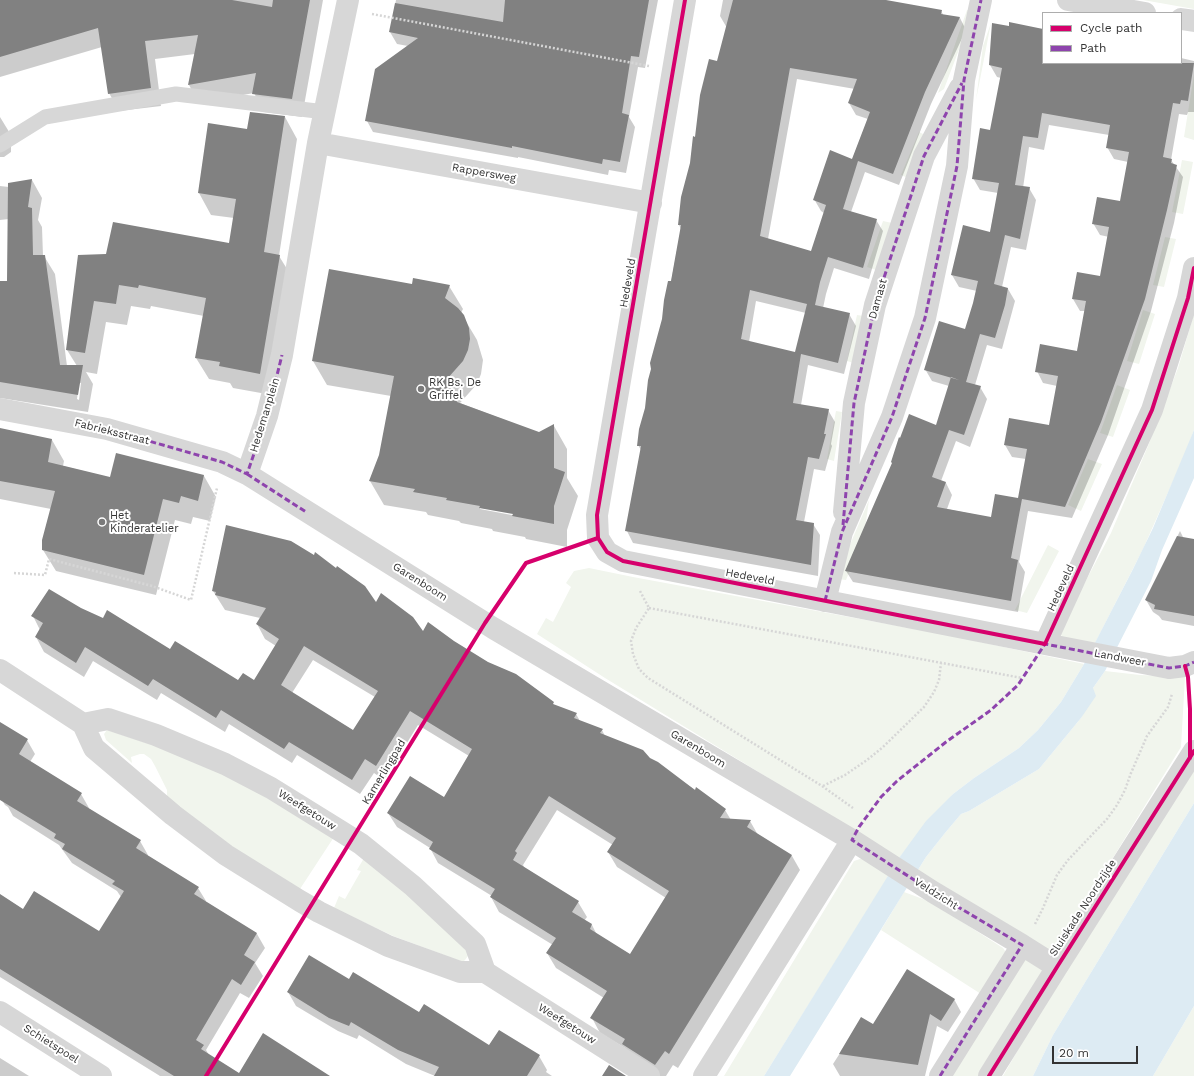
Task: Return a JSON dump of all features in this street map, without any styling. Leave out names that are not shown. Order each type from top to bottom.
[{"type":"street","name":"Hedeveld","points":[[685,0],[596,515],[598,538],[607,552],[623,561],[1045,644],[1152,410],[1188,298],[1194,268]]},
{"type":"street","name":"Damast","points":[[842,532],[892,417],[925,318],[957,166],[964,80],[981,0]]},
{"type":"street","points":[[1068,0],[1139,12]]},
{"type":"street","points":[[318,143],[347,4]]},
{"type":"street","points":[[1182,19],[1194,21]]},
{"type":"street","name":"Damast","points":[[825,601],[842,532],[854,403],[875,305],[924,156],[964,80]]},
{"type":"street","name":"Rappersweg","points":[[318,143],[651,202]]},
{"type":"street","name":"Hedemanplein","points":[[247,474],[267,416],[282,355],[318,143]]},
{"type":"street","name":"Fabrieksstraat","points":[[0,409],[107,429],[222,462]]},
{"type":"street","points":[[222,462],[247,474]]},
{"type":"street","name":"Garenboom","points":[[247,474],[493,628],[852,840]]},
{"type":"street","name":"Landweer","points":[[1045,644],[1169,668],[1184,666],[1194,662]]},
{"type":"street","points":[[0,670],[83,724],[94,748],[167,810],[226,854],[300,901],[388,946],[460,972],[485,972]]},
{"type":"street","name":"Weefgetouw","points":[[83,724],[108,719],[156,734],[225,764],[284,796],[361,844],[413,886],[475,944],[485,972],[649,1076]]},
{"type":"street","name":"Sluiskade Noordzijde","points":[[989,1076],[1194,751]]},
{"type":"street","points":[[704,1076],[852,840]]},
{"type":"street","name":"Veldzicht","points":[[852,840],[933,892],[1057,967]]},
{"type":"street","points":[[940,1076],[1022,945]]},
{"type":"street","name":"Schietspoel","points":[[0,1012],[102,1076]]},
{"type":"lane","points":[[0,146],[45,117],[176,94],[324,112]]},
{"type":"path","points":[[347,4],[674,70]]},
{"type":"path","points":[[14,573],[45,575],[49,559],[152,586],[191,600],[222,462]]},
{"type":"path","points":[[639,589],[649,608]]},
{"type":"path","points":[[649,608],[1022,678]]},
{"type":"path","points":[[649,608],[636,628],[631,641],[633,654],[640,669],[648,678],[822,786],[854,808]]},
{"type":"path","points":[[822,786],[845,775],[867,760],[883,747],[924,706],[934,692],[939,680],[941,663]]},
{"type":"path","points":[[1022,945],[1043,908],[1057,875],[1068,860],[1107,819],[1125,790],[1147,736],[1168,707],[1173,690],[1173,668]]},
{"type":"shaded area","points":[[1143,0],[1194,0],[1194,9]]},
{"type":"shaded area","points":[[967,10],[973,11],[971,18],[944,89],[938,93]]},
{"type":"shaded area","points":[[991,23],[976,100],[983,46]]},
{"type":"shaded area","points":[[1194,74],[1194,140],[1184,137]]},
{"type":"shaded area","points":[[919,132],[925,135],[908,178],[901,175]]},
{"type":"shaded area","points":[[1182,160],[1193,162],[1183,214],[1172,212]]},
{"type":"shaded area","points":[[883,221],[892,223],[876,270],[867,267]]},
{"type":"shaded area","points":[[1165,237],[1176,239],[1164,287],[1153,285]]},
{"type":"shaded area","points":[[1143,310],[1155,314],[1139,364],[1127,361]]},
{"type":"shaded area","points":[[1194,314],[1194,430],[1185,454],[1143,549],[1093,647],[1064,640],[1061,635],[1061,628],[1111,533],[1148,446],[1178,368]]},
{"type":"shaded area","points":[[857,315],[864,316],[854,363],[847,361]]},
{"type":"shaded area","points":[[1117,385],[1130,390],[1113,437],[1100,433]]},
{"type":"shaded area","points":[[836,411],[842,412],[834,461],[827,459]]},
{"type":"shaded area","points":[[1194,430],[1194,478],[1162,550],[1151,581],[1105,671],[1093,688],[1096,696],[1081,718],[1039,769],[969,811],[961,814],[926,857],[790,1076],[764,1076],[899,858],[926,821],[953,794],[1019,748],[1038,730],[1061,702],[1084,664],[1133,569],[1153,528]]},
{"type":"shaded area","points":[[1088,459],[1102,464],[1081,511],[1068,505]]},
{"type":"shaded area","points":[[869,500],[864,536],[846,580],[838,579],[846,554]]},
{"type":"shaded area","points":[[1048,545],[1059,551],[1027,613],[1015,610]]},
{"type":"shaded area","points":[[589,568],[947,635],[1084,664],[1061,702],[1038,730],[1019,748],[953,794],[899,858],[605,678],[537,634],[546,618],[553,622],[571,587],[566,583],[574,571]]},
{"type":"shaded area","points":[[1105,671],[1140,675],[1185,677],[1181,747],[979,1076],[947,1076],[1027,943],[918,870],[926,857],[961,814],[969,811],[1039,769],[1081,718],[1093,688]]},
{"type":"shaded area","points":[[107,730],[207,763],[334,837],[300,889],[242,854],[177,805],[167,796],[167,790],[151,759],[144,754],[140,754],[131,757],[132,763],[106,740],[104,734]]},
{"type":"shaded area","points":[[1194,766],[1194,803],[1053,1035],[1033,1076],[1003,1076],[1022,1043]]},
{"type":"shaded area","points":[[1194,803],[1194,1006],[1153,1076],[1033,1076],[1053,1035]]},
{"type":"shaded area","points":[[364,858],[387,873],[467,949],[468,956],[463,962],[393,936],[334,908],[339,896],[345,899],[361,871],[357,870]]},
{"type":"shaded area","points":[[863,858],[890,874],[764,1076],[724,1076],[854,861]]},
{"type":"shaded area","points":[[904,892],[931,902],[1003,948],[1007,954],[981,994],[881,930]]},
{"type":"shaded area","points":[[1194,1006],[1194,1076],[1153,1076]]},
{"type":"building","points":[[0,0],[232,0],[272,7],[273,0],[310,0],[292,99],[252,94],[256,73],[188,85],[198,35],[145,41],[151,88],[108,94],[98,28],[0,57]]},
{"type":"building","points":[[505,0],[649,0],[639,57],[631,56],[622,113],[629,115],[620,162],[603,159],[602,164],[512,146],[512,148],[365,121],[375,69],[418,38],[389,32],[395,3],[503,22]]},
{"type":"building","points":[[733,0],[886,0],[942,10],[941,14],[960,17],[925,92],[893,174],[858,161],[843,209],[877,219],[863,268],[828,257],[820,282],[815,305],[850,313],[838,363],[801,354],[793,403],[829,409],[824,434],[826,434],[819,459],[808,457],[796,520],[814,523],[811,565],[625,531],[641,446],[637,446],[639,429],[645,408],[648,380],[651,369],[650,363],[662,319],[668,281],[671,281],[681,225],[678,225],[681,197],[690,163],[693,136],[695,137],[700,95],[709,59],[717,61]],"holes":[[[790,68],[857,79],[848,103],[870,112],[852,159],[830,150],[813,200],[826,205],[811,251],[760,236]],[[750,290],[807,304],[795,352],[741,339]]]},
{"type":"building","points":[[1009,22],[1042,29],[1042,64],[1194,63],[1188,101],[1181,100],[1180,104],[1173,103],[1163,157],[1172,159],[1171,163],[1177,165],[1145,299],[1101,422],[1065,507],[1022,499],[1011,558],[1018,560],[1011,601],[845,571],[892,463],[891,462],[899,437],[900,438],[909,414],[936,425],[951,378],[924,370],[939,321],[965,329],[978,281],[951,275],[963,225],[990,232],[999,183],[972,179],[980,128],[990,130],[1002,68],[989,65],[992,23],[1009,26]],"holes":[[[1042,113],[1110,125],[1106,148],[1129,152],[1120,201],[1097,197],[1092,224],[1109,227],[1100,276],[1077,272],[1072,299],[1086,301],[1077,351],[1040,344],[1035,372],[1058,376],[1049,425],[1009,418],[1004,445],[1027,449],[1018,498],[995,494],[991,517],[937,507],[946,482],[932,477],[949,430],[964,435],[981,386],[966,382],[980,334],[995,338],[1005,305],[1008,288],[994,284],[1005,235],[1020,239],[1030,187],[1015,185],[1023,136],[1038,138]]]},
{"type":"building","points":[[250,112],[285,116],[264,252],[280,255],[260,374],[219,366],[220,362],[195,358],[206,298],[139,285],[138,288],[119,285],[116,304],[94,301],[85,353],[66,350],[78,255],[106,254],[113,222],[229,243],[236,199],[198,193],[208,123],[247,129]]},
{"type":"building","points":[[32,179],[28,207],[32,208],[33,255],[45,255],[60,365],[83,365],[78,395],[0,382],[0,281],[7,281],[8,183]]},
{"type":"building","name":"RK Bs. De Griffel","points":[[329,269],[412,284],[413,278],[450,285],[445,298],[458,308],[464,315],[469,328],[470,339],[468,350],[463,361],[447,379],[457,402],[539,432],[554,424],[554,468],[565,472],[554,506],[554,524],[512,516],[513,514],[479,508],[480,506],[446,500],[447,498],[413,492],[415,489],[369,481],[379,455],[394,376],[312,361]]},
{"type":"building","name":"Het Kinderatelier","points":[[0,428],[52,439],[48,462],[110,477],[116,453],[204,475],[198,501],[181,496],[179,503],[163,499],[144,575],[42,550],[42,540],[55,491],[0,481]]},
{"type":"building","points":[[226,525],[291,541],[314,555],[315,552],[336,568],[337,566],[365,586],[376,602],[381,593],[413,617],[423,631],[428,622],[454,641],[488,662],[516,674],[554,702],[553,704],[577,713],[574,718],[603,729],[600,733],[643,750],[650,758],[658,762],[695,790],[696,787],[726,809],[720,818],[751,820],[747,827],[792,855],[669,1054],[665,1051],[655,1065],[622,1044],[625,1039],[590,1018],[607,991],[546,953],[556,938],[490,897],[495,889],[429,849],[433,842],[387,813],[410,776],[444,797],[472,749],[410,711],[376,766],[365,759],[352,780],[289,742],[284,749],[221,710],[216,718],[153,679],[148,686],[85,647],[76,663],[35,637],[43,623],[31,616],[49,589],[81,608],[103,618],[107,610],[170,649],[175,641],[238,680],[243,673],[254,680],[279,639],[256,624],[266,608],[215,595],[216,592],[212,591]],"holes":[[[304,646],[378,691],[353,730],[281,685]],[[549,796],[616,838],[607,852],[669,891],[630,954],[590,929],[592,924],[572,912],[579,901],[513,860],[517,853],[515,851]]]},
{"type":"building","points":[[1177,536],[1194,539],[1194,616],[1154,609],[1155,605],[1145,600]]},
{"type":"building","points":[[0,722],[28,739],[19,754],[82,793],[77,801],[141,840],[136,848],[199,887],[194,894],[257,933],[244,955],[255,962],[241,985],[232,979],[196,1040],[204,1045],[201,1049],[239,1073],[263,1033],[330,1076],[174,1076],[0,969],[0,894],[23,909],[34,891],[99,931],[124,891],[112,884],[115,881],[62,849],[65,844],[54,838],[56,834],[0,800]]},
{"type":"building","points":[[309,955],[349,979],[353,972],[419,1012],[424,1004],[489,1045],[499,1030],[540,1055],[527,1076],[434,1076],[439,1067],[398,1050],[351,1022],[349,1026],[329,1018],[287,992]]},
{"type":"building","points":[[907,969],[955,999],[941,1021],[930,1014],[918,1065],[839,1054],[861,1017],[873,1024]]},
{"type":"building","points":[[609,1065],[626,1076],[602,1076]]},
{"type":"marked path","points":[[825,601],[842,532],[892,417],[925,318],[957,166],[964,80],[981,0]]},
{"type":"marked path","points":[[843,525],[854,403],[875,305],[924,156],[962,83]]},
{"type":"marked path","points":[[107,429],[222,462],[247,474],[267,416],[282,355]]},
{"type":"marked path","points":[[247,474],[306,512]]},
{"type":"marked path","points":[[940,1076],[1022,945],[933,892],[852,840],[859,827],[881,797],[897,781],[946,742],[991,710],[1018,685],[1045,644],[1169,668],[1185,666],[1194,662]]},
{"type":"cycle path","points":[[685,0],[597,515],[598,538],[607,552],[623,561],[1045,644],[1152,410],[1188,298],[1194,268]]},
{"type":"cycle path","name":"Kamerlingpad","points":[[206,1076],[485,623],[526,563],[598,538]]},
{"type":"cycle path","points":[[1185,666],[1188,677],[1190,709],[1190,758]]},
{"type":"cycle path","points":[[989,1076],[1194,751]]},
{"type":"place","name":"RK Bs. De Griffel","points":[[421,389]]},
{"type":"place","name":"Het Kinderatelier","points":[[102,522]]}]
